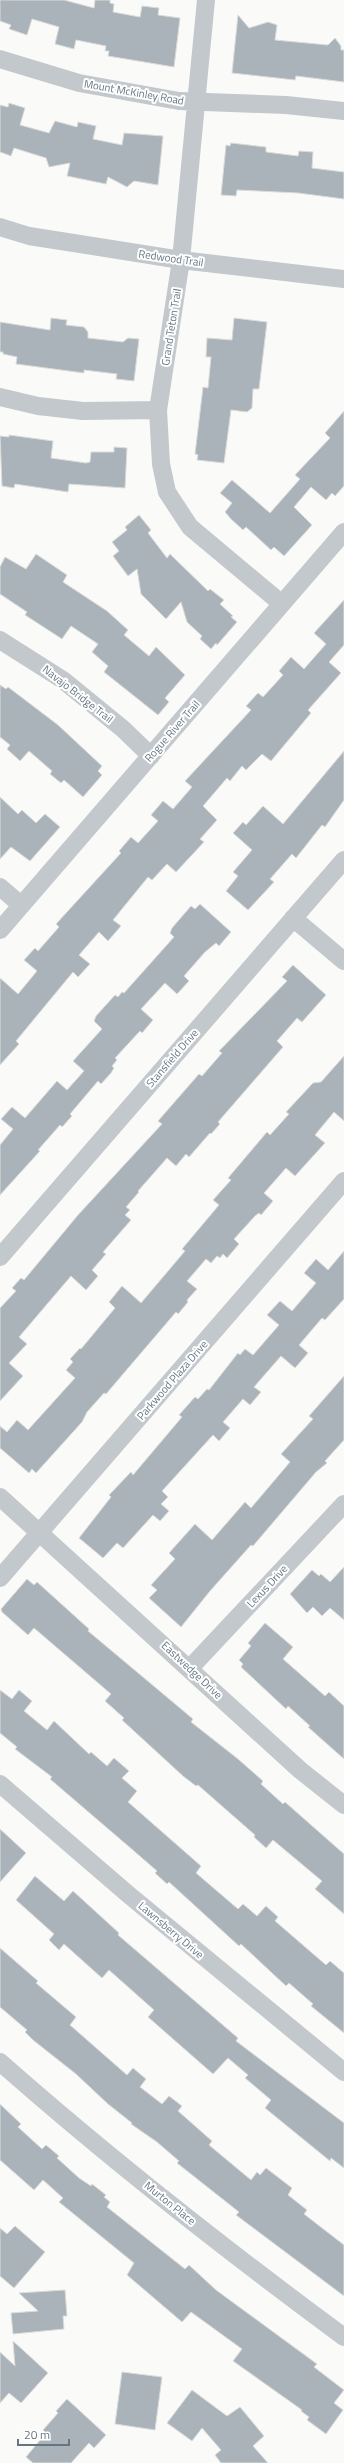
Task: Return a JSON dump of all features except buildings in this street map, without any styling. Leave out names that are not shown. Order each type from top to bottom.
[{"type":"street","name":"Grand Teton Trail","points":[[206,0],[181,260],[158,410],[161,464],[167,492],[190,527],[282,604]]},
{"type":"street","name":"Mount McKinley Road","points":[[0,59],[79,83],[179,101],[286,105],[344,111]]},
{"type":"street","name":"Redwood Trail","points":[[0,227],[29,236],[181,260],[344,279]]},
{"type":"street","points":[[0,397],[38,406],[83,411],[158,410]]},
{"type":"street","name":"Rogue River Trail","points":[[0,930],[344,532]]},
{"type":"street","name":"Navajo Bridge Trail","points":[[0,640],[63,680],[122,729],[151,756]]},
{"type":"street","name":"Stansfield Drive","points":[[0,1257],[344,860]]},
{"type":"street","points":[[0,887],[21,905]]},
{"type":"street","points":[[294,918],[344,961]]},
{"type":"street","name":"Parkwood Plaza Drive","points":[[0,1578],[344,1181]]},
{"type":"street","points":[[0,1497],[41,1532]]},
{"type":"street","name":"Lexus Drive","points":[[190,1668],[341,1512]]},
{"type":"street","name":"Eastwedge Drive","points":[[41,1532],[300,1770],[344,1806]]},
{"type":"street","name":"Lawnsberry Drive","points":[[0,1784],[129,1895],[344,2072]]},
{"type":"street","name":"Murton Place","points":[[0,2062],[42,2099],[243,2262],[344,2337]]}]
